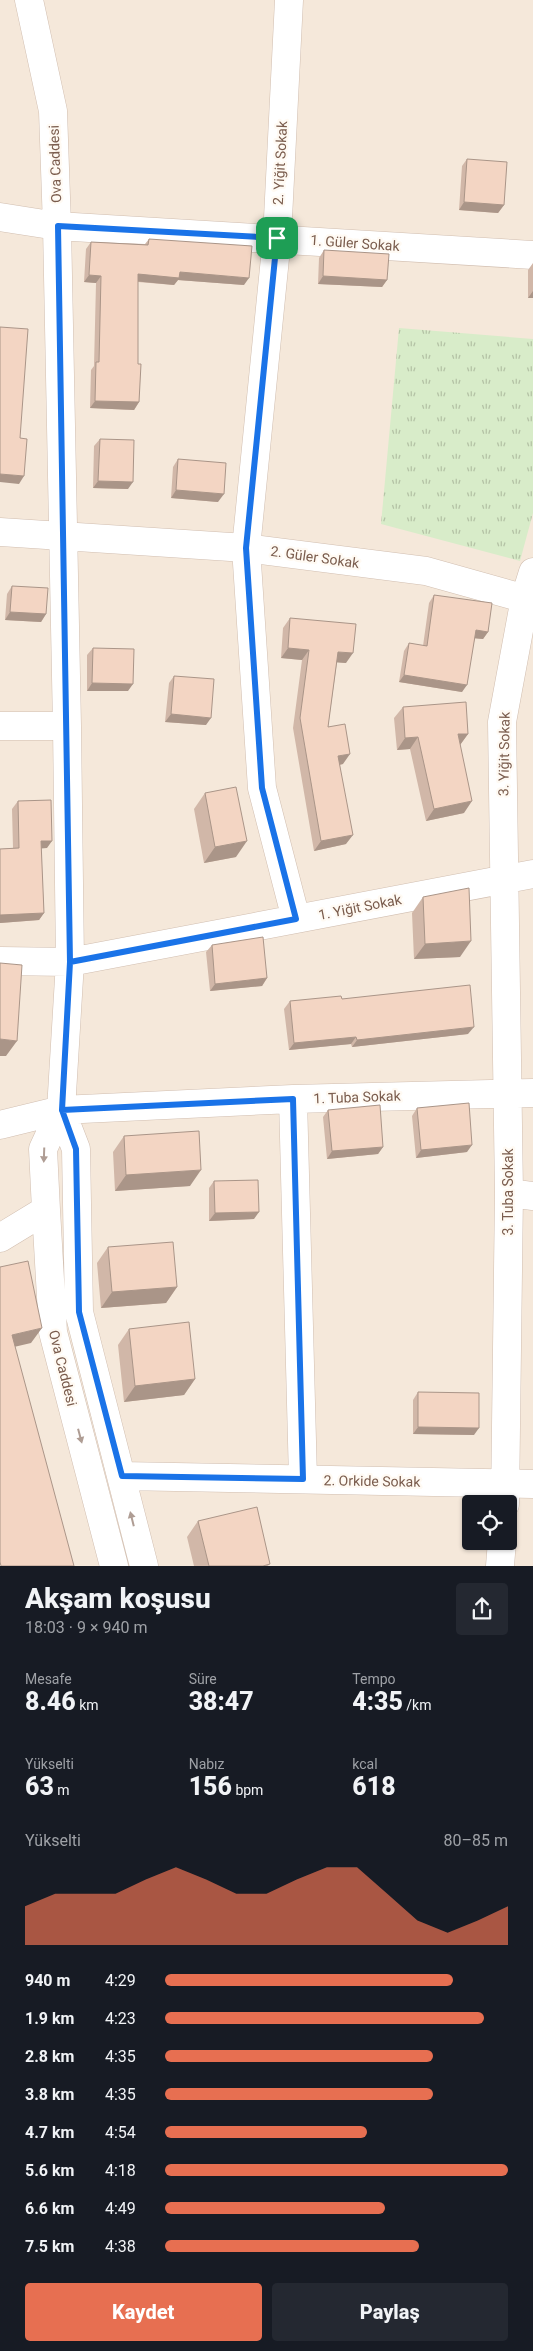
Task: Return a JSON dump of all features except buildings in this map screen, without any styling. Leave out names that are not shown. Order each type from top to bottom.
[{"type":"street","name":"Ova Caddesi","points":[[29,0],[53,111],[58,226],[70,962],[62,1110],[76,1149],[79,1312],[144,1566]]},
{"type":"street","name":"2. Yiğit Sokak","points":[[289,0],[277,238],[246,548],[262,788],[296,919]]},
{"type":"street","name":"1. Güler Sokak","points":[[0,217],[58,226],[533,254]]},
{"type":"street","name":"2. Güler Sokak","points":[[0,532],[246,548],[426,571],[529,599]]},
{"type":"street","name":"3. Yiğit Sokak","points":[[505,880],[502,722],[529,599],[533,572]]},
{"type":"street","points":[[0,726],[67,726]]},
{"type":"street","name":"1. Yiğit Sokak","points":[[0,961],[70,962],[533,874]]},
{"type":"street","name":"3. Tuba Sokak","points":[[505,880],[520,1093],[521,1194],[515,1490]]},
{"type":"street","name":"1. Tuba Sokak","points":[[0,1125],[62,1110],[293,1099],[520,1093]]},
{"type":"street","points":[[293,1099],[303,1479]]},
{"type":"street","name":"Ova Caddesi","points":[[62,1110],[43,1149],[53,1332],[114,1566]]},
{"type":"street","points":[[0,1238],[46,1210]]},
{"type":"street","name":"2. Orkide Sokak","points":[[122,1476],[303,1479],[515,1490]]},
{"type":"street","points":[[500,1566],[501,1550]]},
{"type":"shaded area","points":[[0,0],[533,0],[533,1566],[0,1566]]},
{"type":"green space","points":[[399,328],[533,339],[533,513],[520,561],[381,524]]},
{"type":"route","points":[[277,238],[58,226],[70,962],[62,1110],[293,1099],[303,1479],[122,1476],[79,1312],[76,1149],[62,1110],[66,1036],[70,962],[296,919],[262,788],[246,548],[277,238]]}]
